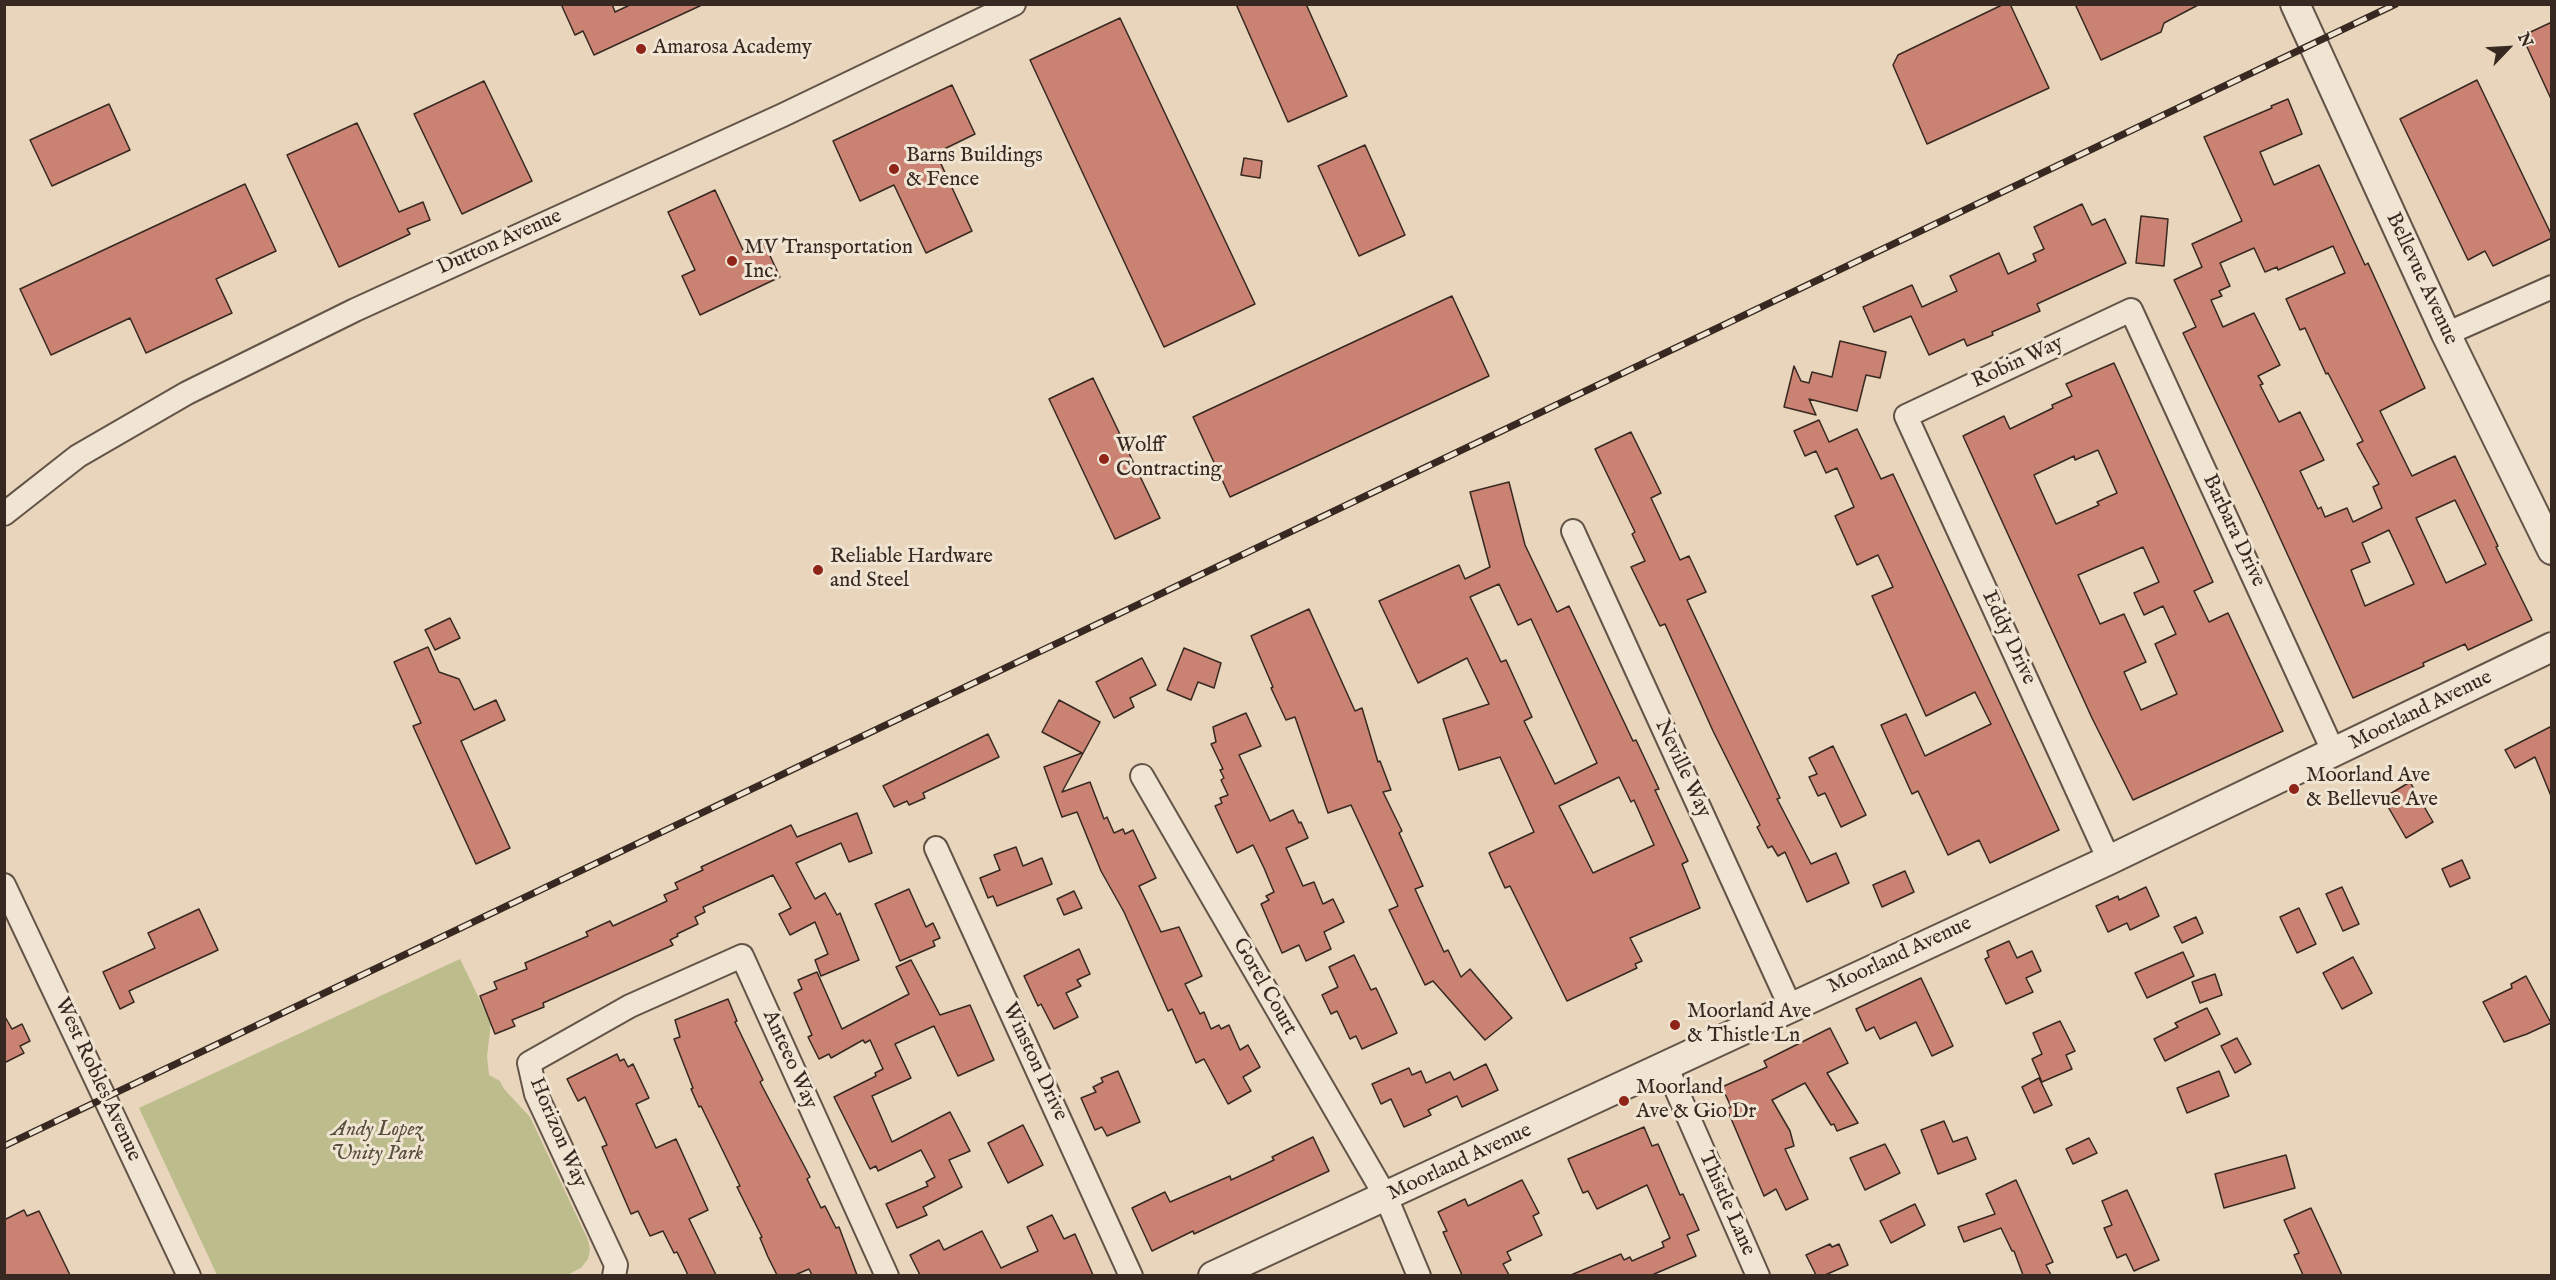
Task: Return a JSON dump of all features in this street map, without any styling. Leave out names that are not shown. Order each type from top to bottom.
[{"type":"street","name":"Dutton Avenue","points":[[4,514],[78,456],[187,393],[355,310],[783,115],[1014,4]]},
{"type":"street","name":"Bellevue Avenue","points":[[2295,4],[2446,334],[2552,550]]},
{"type":"street","points":[[2446,334],[2552,286]]},
{"type":"street","name":"Robin Way","points":[[1906,416],[2131,310]]},
{"type":"street","name":"Barbara Drive","points":[[2131,310],[2334,753]]},
{"type":"street","name":"Eddy Drive","points":[[1906,416],[2109,860]]},
{"type":"street","name":"Neville Way","points":[[1573,531],[1790,1006]]},
{"type":"street","name":"Moorland Avenue","points":[[1213,1275],[1386,1197],[1790,1006],[2109,860],[2552,647]]},
{"type":"street","name":"Gorel Court","points":[[1142,776],[1386,1197],[1419,1275]]},
{"type":"street","name":"Winston Drive","points":[[936,848],[1131,1275]]},
{"type":"street","name":"West Robles Avenue","points":[[4,885],[189,1275]]},
{"type":"street","name":"Anteeo Way","points":[[630,1006],[742,956],[887,1275]]},
{"type":"street","name":"Horizon Way","points":[[614,1275],[616,1266],[536,1094],[529,1063],[630,1006]]},
{"type":"street","name":"Thistle Lane","points":[[1666,1066],[1758,1275]]},
{"type":"green space","name":"Andy Lopez Unity Park","points":[[460,959],[491,1023],[487,1056],[489,1075],[500,1081],[504,1089],[530,1117],[588,1240],[590,1250],[588,1259],[581,1268],[565,1276],[217,1275],[139,1108]]},
{"type":"building","points":[[561,4],[612,4],[615,12],[632,4],[704,4],[594,55],[583,31],[575,35]]},
{"type":"building","points":[[1236,4],[1306,4],[1347,96],[1288,122]]},
{"type":"building","points":[[2004,4],[2010,4],[2049,88],[1927,144],[1893,65],[1898,55]]},
{"type":"building","points":[[2075,4],[2200,4],[2164,23],[2161,32],[2101,60]]},
{"type":"building","points":[[1120,18],[1255,304],[1164,347],[1030,60]]},
{"type":"building","points":[[2552,22],[2552,101],[2522,36]]},
{"type":"building","points":[[2477,80],[2552,236],[2493,266],[2485,251],[2468,260],[2400,119]]},
{"type":"building","points":[[484,81],[532,181],[462,214],[414,114]]},
{"type":"building","name":"Barns Buildings & Fence","points":[[952,85],[975,134],[936,153],[972,231],[926,253],[894,185],[860,201],[833,141]]},
{"type":"building","points":[[2288,99],[2302,134],[2260,152],[2274,185],[2319,165],[2365,265],[2368,263],[2425,388],[2380,411],[2412,476],[2455,456],[2532,620],[2468,650],[2465,644],[2423,663],[2424,666],[2353,698],[2183,333],[2196,327],[2174,280],[2202,267],[2192,244],[2242,221],[2204,137],[2272,108],[2271,106]],"holes":[[[2333,246],[2345,273],[2286,299],[2300,330],[2305,328],[2326,374],[2328,373],[2363,441],[2357,444],[2379,484],[2373,487],[2382,508],[2353,522],[2347,508],[2325,517],[2321,507],[2318,509],[2300,471],[2324,460],[2300,412],[2279,422],[2260,385],[2263,384],[2258,376],[2280,365],[2254,313],[2223,327],[2211,300],[2222,296],[2219,291],[2230,286],[2220,263],[2254,248],[2265,272],[2277,267],[2278,270]],[[2455,500],[2486,564],[2446,583],[2416,518]],[[2389,530],[2414,584],[2365,606],[2351,570],[2370,562],[2362,543]]]},
{"type":"building","points":[[109,104],[130,150],[52,186],[30,140]]},
{"type":"building","points":[[357,123],[399,212],[423,202],[430,220],[407,229],[410,234],[339,267],[287,155]]},
{"type":"building","points":[[1365,145],[1405,235],[1359,256],[1318,166]]},
{"type":"building","points":[[1244,158],[1262,161],[1260,178],[1241,175]]},
{"type":"building","points":[[245,184],[276,251],[216,279],[232,313],[146,353],[130,318],[51,355],[20,289]]},
{"type":"building","name":"MV Transportation Inc.","points":[[715,190],[744,252],[764,243],[780,277],[700,315],[682,276],[695,270],[668,212]]},
{"type":"building","points":[[2082,204],[2092,225],[2105,219],[2126,263],[2037,304],[2040,311],[1992,332],[1993,335],[1967,346],[1964,339],[1929,355],[1911,316],[1874,332],[1863,307],[1912,285],[1922,307],[1957,291],[1950,276],[1999,253],[2008,274],[2036,261],[2033,254],[2044,249],[2034,227]]},
{"type":"building","points":[[2141,216],[2168,219],[2164,266],[2136,263]]},
{"type":"building","points":[[1452,296],[1489,376],[1230,497],[1193,417]]},
{"type":"building","points":[[1840,341],[1886,352],[1880,378],[1866,375],[1857,411],[1809,399],[1816,415],[1784,407],[1794,366],[1801,381],[1809,383],[1812,372],[1832,377]]},
{"type":"building","points":[[2114,363],[2213,582],[2194,591],[2209,622],[2228,613],[2283,731],[2133,800],[2092,718],[1963,436],[2004,416],[2010,429],[2053,408],[2052,405],[2072,396],[2066,384]],"holes":[[[2098,450],[2117,493],[2097,502],[2099,505],[2056,524],[2034,475],[2074,456],[2075,460]],[[2143,547],[2159,582],[2134,593],[2144,615],[2163,606],[2176,634],[2155,644],[2177,694],[2141,710],[2124,672],[2146,662],[2124,614],[2100,624],[2078,575]]]},
{"type":"building","name":"Wolff Contracting","points":[[1093,378],[1160,518],[1115,539],[1049,399]]},
{"type":"building","points":[[1819,420],[1829,442],[1857,429],[1881,479],[1893,474],[2059,830],[1990,863],[1979,840],[1948,855],[1918,791],[1912,794],[1881,725],[1906,714],[1925,756],[1991,724],[1975,692],[1926,716],[1872,596],[1893,587],[1878,555],[1857,565],[1835,516],[1854,507],[1837,468],[1826,473],[1816,451],[1805,456],[1794,431]]},
{"type":"building","points":[[1631,432],[1661,493],[1651,498],[1680,560],[1689,556],[1706,592],[1687,600],[1780,798],[1777,799],[1811,864],[1836,853],[1849,883],[1807,902],[1785,852],[1778,856],[1772,846],[1768,848],[1757,827],[1760,825],[1713,731],[1665,624],[1660,626],[1631,567],[1645,561],[1632,534],[1635,532],[1595,449]]},
{"type":"building","points":[[1509,482],[1525,545],[1557,612],[1569,606],[1633,741],[1636,740],[1659,789],[1655,790],[1688,861],[1682,864],[1700,908],[1630,938],[1642,961],[1635,964],[1637,968],[1567,1001],[1510,886],[1505,888],[1489,853],[1534,832],[1500,757],[1459,770],[1443,719],[1489,704],[1467,658],[1418,683],[1379,601],[1459,565],[1465,579],[1490,567],[1470,492]],"holes":[[[1499,584],[1518,625],[1531,619],[1597,763],[1555,784],[1524,721],[1532,717],[1506,660],[1501,662],[1470,597]],[[1619,777],[1631,802],[1634,800],[1654,845],[1593,873],[1559,806]]]},
{"type":"building","points":[[1309,609],[1355,711],[1362,708],[1378,762],[1380,761],[1391,790],[1383,792],[1402,831],[1399,833],[1423,886],[1415,889],[1444,952],[1448,950],[1461,977],[1470,969],[1512,1018],[1485,1040],[1433,981],[1425,985],[1389,910],[1398,906],[1351,805],[1328,813],[1295,717],[1286,720],[1271,688],[1273,687],[1251,636]]},
{"type":"building","points":[[450,618],[460,638],[435,650],[425,630]]},
{"type":"building","points":[[428,647],[439,672],[459,679],[474,710],[496,700],[505,720],[461,741],[510,848],[476,864],[413,726],[421,723],[394,662]]},
{"type":"building","points":[[1184,648],[1221,663],[1214,688],[1198,682],[1191,700],[1167,690]]},
{"type":"building","points":[[1142,658],[1156,685],[1130,698],[1134,707],[1114,718],[1096,682]]},
{"type":"building","points":[[1059,700],[1100,722],[1062,792],[1090,782],[1104,819],[1107,817],[1114,833],[1123,829],[1125,834],[1133,830],[1156,878],[1139,886],[1161,932],[1179,927],[1202,976],[1185,984],[1200,1014],[1204,1012],[1211,1029],[1219,1025],[1221,1029],[1229,1025],[1240,1050],[1248,1045],[1260,1067],[1243,1077],[1251,1091],[1228,1104],[1204,1059],[1196,1063],[1172,1009],[1168,1011],[1124,912],[1101,871],[1077,812],[1062,817],[1044,767],[1082,753],[1042,732]]},
{"type":"building","points":[[1246,713],[1261,746],[1239,755],[1270,821],[1293,810],[1299,823],[1301,822],[1308,838],[1286,848],[1303,886],[1314,882],[1323,904],[1333,899],[1344,922],[1324,932],[1331,949],[1306,961],[1299,945],[1282,953],[1261,904],[1269,900],[1266,896],[1274,892],[1264,868],[1253,845],[1237,853],[1215,806],[1222,803],[1220,798],[1228,795],[1221,780],[1224,778],[1220,770],[1223,769],[1211,744],[1216,742],[1213,727]]},
{"type":"building","points":[[2552,726],[2551,796],[2535,757],[2515,768],[2505,750]]},
{"type":"building","points":[[988,734],[999,757],[923,793],[925,798],[909,805],[907,801],[894,807],[883,786]]},
{"type":"building","points":[[1833,746],[1866,815],[1841,827],[1825,793],[1818,796],[1809,777],[1817,774],[1809,758]]},
{"type":"building","points":[[2410,782],[2433,822],[2406,838],[2383,798]]},
{"type":"building","points":[[857,813],[872,853],[849,862],[841,843],[796,863],[815,899],[825,893],[837,915],[840,913],[859,960],[821,976],[815,960],[828,954],[815,922],[790,935],[779,914],[791,908],[773,875],[703,907],[705,912],[695,917],[698,924],[677,934],[678,936],[670,940],[673,945],[543,1003],[544,1007],[512,1020],[515,1026],[495,1034],[480,996],[497,989],[494,982],[527,969],[525,963],[588,936],[586,932],[610,921],[613,926],[667,901],[664,895],[678,889],[675,883],[703,870],[701,867],[791,825],[797,837]]},
{"type":"building","points":[[1016,847],[1023,866],[1042,858],[1052,884],[997,906],[993,896],[988,898],[980,878],[1000,870],[994,855]]},
{"type":"building","points":[[2462,860],[2470,878],[2450,887],[2442,869]]},
{"type":"building","points":[[1905,871],[1914,892],[1882,907],[1873,885]]},
{"type":"building","points":[[2146,887],[2159,916],[2130,930],[2127,923],[2108,932],[2096,906],[2118,896],[2119,900]]},
{"type":"building","points":[[2342,887],[2359,924],[2343,931],[2326,894]]},
{"type":"building","points":[[909,889],[926,927],[933,923],[940,938],[933,941],[935,946],[900,961],[875,904]]},
{"type":"building","points":[[1074,891],[1082,908],[1064,915],[1057,899]]},
{"type":"building","points":[[2299,908],[2316,944],[2297,953],[2280,917]]},
{"type":"building","points":[[199,909],[218,950],[129,991],[134,1002],[120,1009],[103,972],[155,948],[148,933]]},
{"type":"building","points":[[2196,917],[2203,933],[2182,943],[2174,927]]},
{"type":"building","points":[[2009,941],[2017,958],[2032,951],[2041,971],[2026,978],[2033,992],[2006,1004],[1985,959],[1989,957],[1987,951]]},
{"type":"building","points":[[1079,949],[1090,974],[1077,980],[1081,986],[1066,993],[1078,1017],[1054,1029],[1041,1004],[1038,1006],[1024,976]]},
{"type":"building","points":[[2183,952],[2194,976],[2147,998],[2135,973]]},
{"type":"building","points":[[1354,955],[1371,990],[1376,988],[1397,1033],[1362,1049],[1356,1036],[1350,1039],[1337,1011],[1331,1014],[1322,995],[1338,987],[1329,967]]},
{"type":"building","points":[[2353,957],[2372,993],[2342,1009],[2323,973]]},
{"type":"building","points":[[911,960],[940,1015],[970,1005],[994,1060],[958,1076],[934,1026],[895,1044],[911,1078],[872,1096],[892,1142],[950,1112],[970,1151],[949,1160],[962,1187],[923,1207],[927,1215],[897,1228],[886,1204],[928,1186],[926,1182],[935,1177],[921,1150],[878,1171],[876,1166],[870,1169],[834,1097],[876,1076],[875,1073],[883,1069],[870,1040],[865,1043],[863,1040],[831,1058],[829,1054],[819,1059],[808,1037],[812,1035],[794,993],[802,989],[798,980],[817,972],[842,1029],[909,994],[896,967]]},
{"type":"building","points":[[2215,974],[2222,995],[2200,1003],[2192,982]]},
{"type":"building","points":[[2526,976],[2551,1023],[2504,1042],[2483,1002],[2512,988],[2511,984]]},
{"type":"building","points":[[1921,978],[1953,1046],[1932,1056],[1916,1022],[1880,1039],[1874,1027],[1866,1031],[1856,1009]]},
{"type":"building","points":[[728,999],[737,1021],[735,1022],[763,1080],[760,1082],[810,1177],[807,1179],[821,1208],[825,1206],[836,1228],[839,1227],[857,1275],[812,1275],[809,1269],[795,1275],[777,1275],[768,1257],[760,1238],[762,1237],[737,1187],[740,1186],[691,1089],[693,1088],[674,1039],[680,1037],[675,1020]]},
{"type":"building","points":[[2207,1008],[2220,1034],[2165,1061],[2154,1039],[2178,1027],[2175,1023]]},
{"type":"building","points":[[4,1015],[12,1029],[22,1024],[30,1041],[20,1046],[24,1053],[4,1063]]},
{"type":"building","points":[[2060,1021],[2075,1051],[2066,1055],[2072,1069],[2042,1082],[2032,1059],[2042,1054],[2033,1033]]},
{"type":"building","points":[[1830,1028],[1848,1063],[1827,1073],[1858,1123],[1837,1131],[1805,1083],[1772,1100],[1790,1131],[1794,1146],[1785,1149],[1808,1199],[1786,1210],[1776,1189],[1764,1196],[1727,1109],[1731,1107],[1722,1087],[1767,1067],[1764,1061]]},
{"type":"building","points":[[2237,1038],[2251,1064],[2235,1073],[2221,1046]]},
{"type":"building","points":[[617,1054],[620,1061],[624,1059],[628,1067],[633,1064],[649,1098],[636,1104],[656,1148],[676,1139],[708,1210],[689,1219],[716,1275],[688,1275],[663,1231],[650,1236],[638,1211],[631,1214],[602,1147],[607,1145],[585,1097],[578,1101],[567,1079]]},
{"type":"building","points":[[1486,1064],[1498,1090],[1462,1107],[1457,1096],[1428,1110],[1431,1115],[1404,1127],[1391,1099],[1381,1104],[1372,1084],[1409,1068],[1412,1075],[1421,1071],[1426,1083],[1450,1072],[1454,1080]]},
{"type":"building","points":[[1118,1071],[1140,1122],[1107,1136],[1102,1127],[1095,1130],[1081,1098],[1096,1092],[1093,1087],[1103,1082],[1101,1078]]},
{"type":"building","points":[[2219,1071],[2229,1096],[2187,1113],[2177,1088]]},
{"type":"building","points":[[2039,1078],[2052,1105],[2034,1113],[2022,1087]]},
{"type":"building","points":[[1944,1121],[1953,1142],[1967,1137],[1976,1159],[1938,1174],[1921,1130]]},
{"type":"building","points":[[1023,1125],[1043,1165],[1008,1183],[988,1143]]},
{"type":"building","points":[[1644,1127],[1652,1146],[1658,1144],[1680,1195],[1683,1194],[1699,1230],[1687,1235],[1696,1256],[1652,1275],[1571,1275],[1621,1254],[1624,1260],[1630,1257],[1632,1261],[1664,1247],[1662,1242],[1670,1238],[1647,1185],[1597,1209],[1588,1191],[1583,1193],[1568,1159]]},
{"type":"building","points":[[1313,1137],[1329,1171],[1194,1234],[1193,1231],[1152,1251],[1132,1208],[1165,1192],[1170,1202],[1230,1176],[1231,1180],[1274,1160],[1272,1157]]},
{"type":"building","points":[[2089,1138],[2097,1153],[2073,1164],[2066,1149]]},
{"type":"building","points":[[1885,1144],[1900,1173],[1865,1190],[1850,1158]]},
{"type":"building","points":[[2286,1155],[2295,1188],[2224,1208],[2215,1174]]},
{"type":"building","points":[[1522,1180],[1539,1213],[1533,1216],[1542,1235],[1507,1252],[1511,1260],[1503,1264],[1509,1275],[1462,1275],[1443,1232],[1447,1231],[1438,1212],[1465,1199],[1468,1206]]},
{"type":"building","points":[[2016,1180],[2053,1262],[2046,1265],[2051,1275],[2023,1275],[2014,1251],[2001,1228],[1964,1242],[1958,1227],[1995,1214],[1986,1194]]},
{"type":"building","points":[[2127,1190],[2159,1260],[2134,1271],[2126,1254],[2117,1258],[2104,1228],[2112,1225],[2102,1201]]},
{"type":"building","points":[[1915,1204],[1925,1225],[1891,1243],[1880,1221]]},
{"type":"building","points":[[2311,1208],[2342,1275],[2303,1275],[2294,1255],[2299,1253],[2284,1220]]},
{"type":"building","points":[[24,1210],[27,1216],[39,1211],[70,1275],[4,1275],[4,1220]]},
{"type":"building","points":[[1052,1215],[1064,1239],[1075,1234],[1093,1275],[920,1275],[910,1255],[939,1240],[944,1250],[982,1231],[1001,1268],[1038,1251],[1027,1227]]},
{"type":"building","points":[[1830,1244],[1832,1247],[1839,1244],[1848,1265],[1825,1275],[1816,1275],[1806,1255]]},
{"type":"railway","points":[[4,1146],[2396,4]]},
{"type":"place","name":"Amarosa Academy","points":[[641,49]]},
{"type":"place","name":"Barns Buildings & Fence","points":[[894,169]]},
{"type":"place","name":"MV Transportation Inc.","points":[[732,261]]},
{"type":"place","name":"Wolff Contracting","points":[[1104,459]]},
{"type":"place","name":"Reliable Hardware and Steel","points":[[818,570]]},
{"type":"place","name":"Moorland Ave & Bellevue Ave","points":[[2294,789]]},
{"type":"place","name":"Moorland Ave & Thistle Ln","points":[[1675,1025]]},
{"type":"place","name":"Moorland Ave & Gio Dr","points":[[1624,1101]]}]
